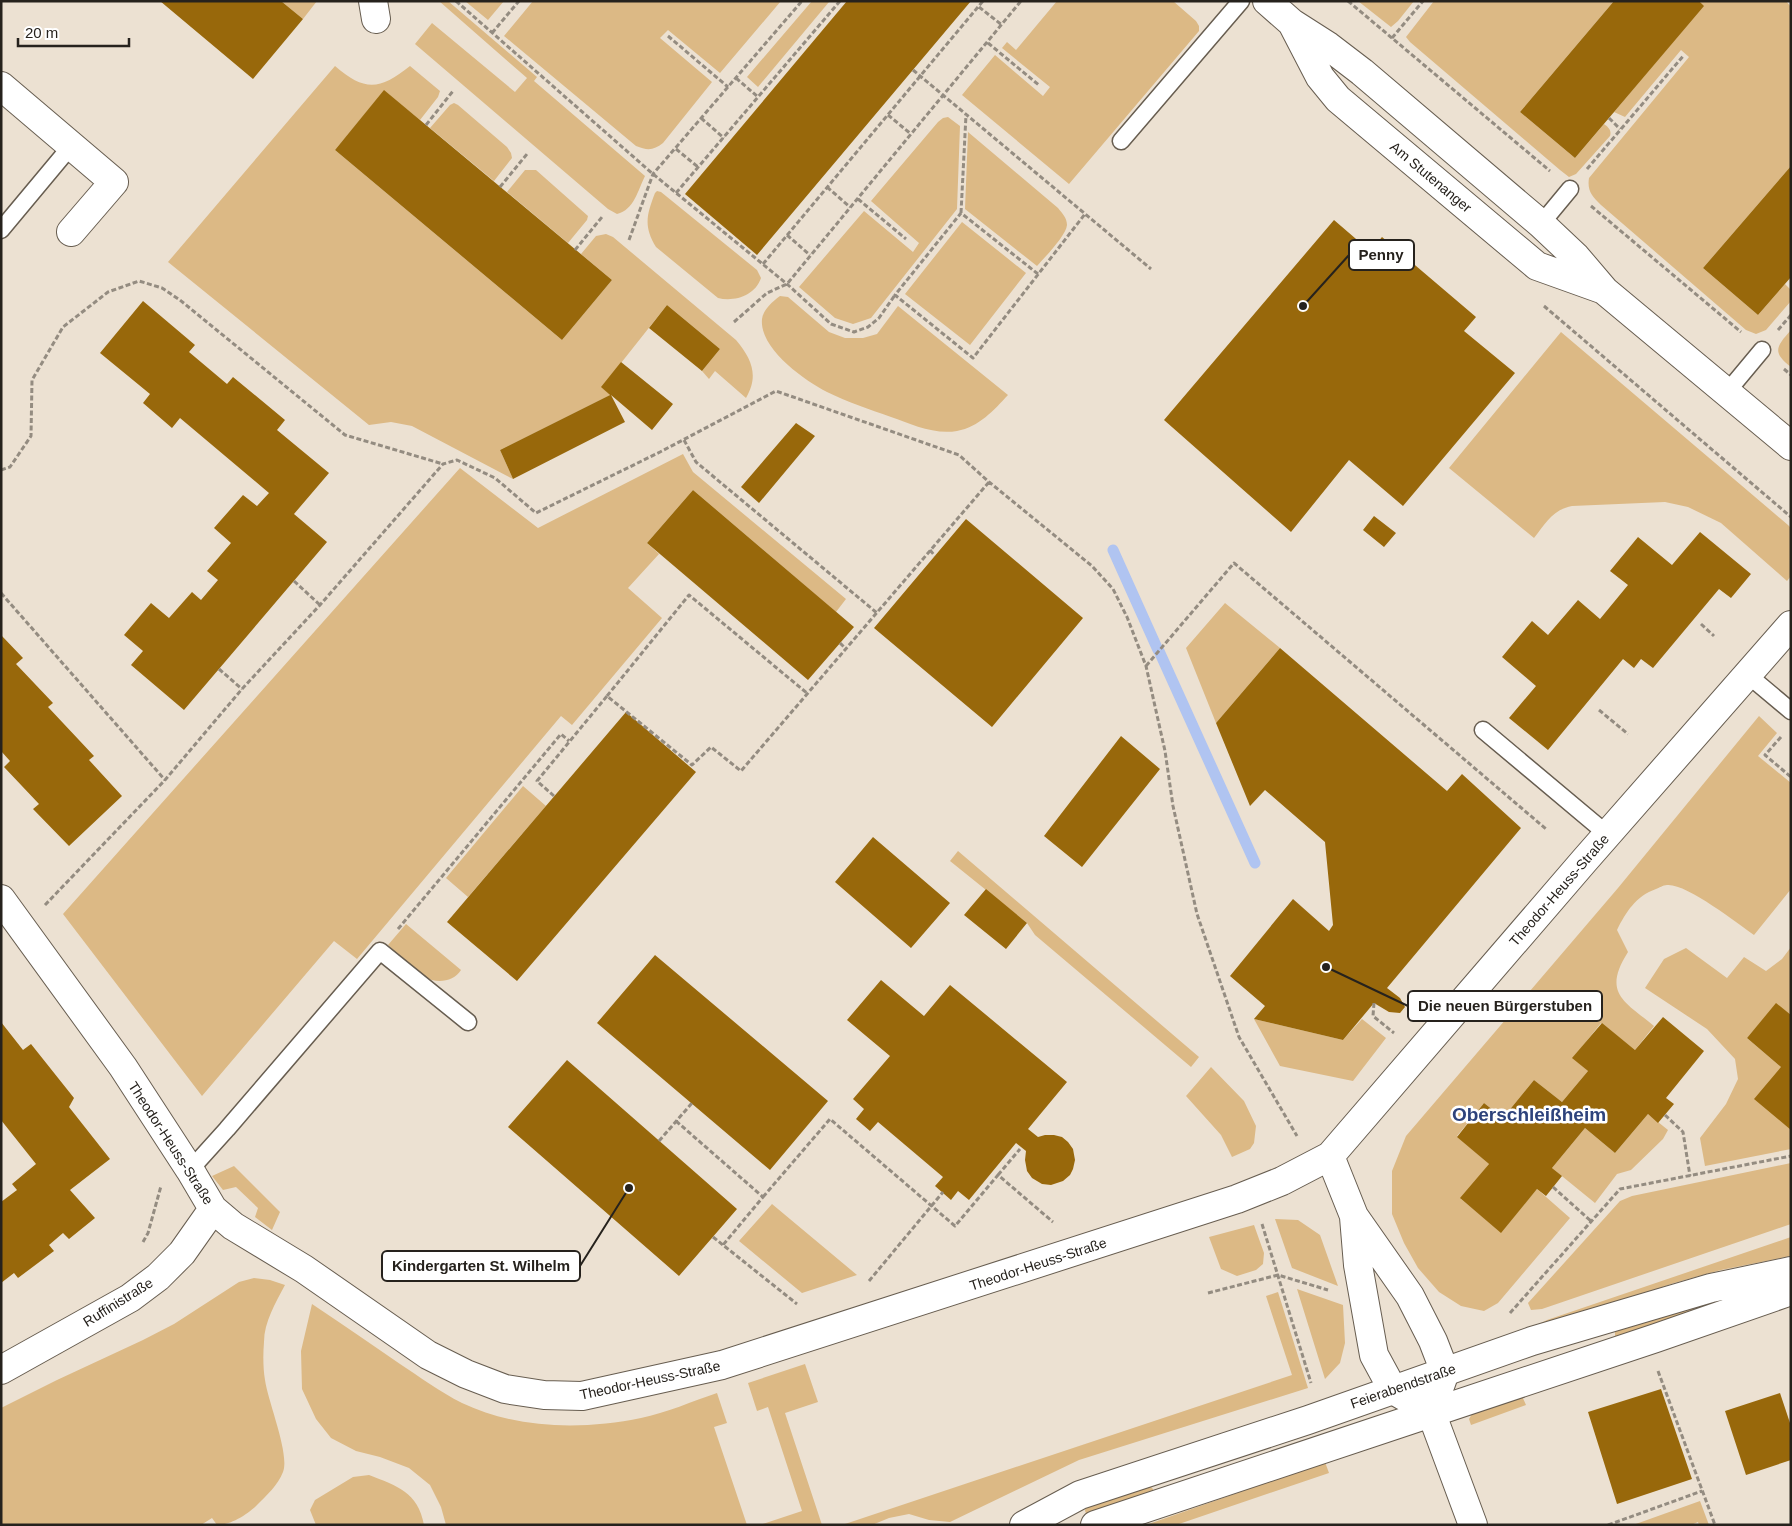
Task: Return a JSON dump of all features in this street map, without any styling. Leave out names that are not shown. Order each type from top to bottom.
[{"type":"street","name":"Am Stutenanger","points":[[1266,1],[1292,23],[1328,46],[1362,72],[1541,224],[1576,257],[1605,291],[1791,446]]},
{"type":"street","name":"Am Stutenanger","points":[[1292,23],[1320,76],[1338,99],[1537,266],[1605,291]]},
{"type":"street","points":[[1,86],[114,182],[71,232]]},
{"type":"street","name":"Theodor-Heuss-Straße","points":[[1,899],[122,1068],[190,1170],[213,1209],[233,1226],[304,1269],[436,1359],[466,1374],[505,1389],[544,1395],[582,1396],[722,1365],[821,1334],[1237,1199],[1282,1182],[1330,1156],[1607,834],[1791,625]]},
{"type":"street","points":[[1330,1156],[1354,1216],[1410,1296],[1433,1340],[1445,1372],[1431,1412]]},
{"type":"street","name":"Ruffinistraße","points":[[1,1370],[130,1298],[158,1277],[182,1253],[213,1209]]},
{"type":"street","points":[[1354,1216],[1358,1265],[1374,1355],[1393,1390],[1431,1412],[1473,1525]]},
{"type":"street","name":"Feierabendstraße","points":[[1024,1525],[1080,1495],[1308,1420],[1532,1341],[1711,1288],[1791,1271]]},
{"type":"street","points":[[1095,1525],[1656,1338],[1791,1291]]},
{"type":"lane","points":[[1121,141],[1241,1]]},
{"type":"lane","points":[[1,230],[71,146]]},
{"type":"lane","points":[[1541,224],[1570,188]]},
{"type":"lane","points":[[1727,392],[1762,350]]},
{"type":"lane","points":[[1748,674],[1791,711]]},
{"type":"lane","points":[[1484,730],[1607,834]]},
{"type":"lane","points":[[190,1170],[380,951],[468,1022]]},
{"type":"path","points":[[456,1],[653,174],[787,284],[831,324],[854,332],[868,327],[879,318],[895,295],[961,213],[966,114]]},
{"type":"path","points":[[492,33],[519,1]]},
{"type":"path","points":[[629,240],[653,174],[802,1]]},
{"type":"path","points":[[676,193],[840,1]]},
{"type":"path","points":[[763,264],[984,1]]},
{"type":"path","points":[[734,322],[767,293],[787,284],[1022,1]]},
{"type":"path","points":[[1392,38],[1423,1]]},
{"type":"path","points":[[979,7],[1002,25]]},
{"type":"path","points":[[668,36],[728,87]]},
{"type":"path","points":[[988,43],[1040,86]]},
{"type":"path","points":[[1570,188],[1684,55]]},
{"type":"path","points":[[913,70],[1150,268]]},
{"type":"path","points":[[736,78],[758,97]]},
{"type":"path","points":[[426,125],[453,91]]},
{"type":"path","points":[[888,115],[911,134]]},
{"type":"path","points":[[701,118],[724,138]]},
{"type":"path","points":[[1609,118],[1620,129]]},
{"type":"path","points":[[676,148],[698,167]]},
{"type":"path","points":[[500,187],[527,154]]},
{"type":"path","points":[[828,187],[850,207]]},
{"type":"path","points":[[858,199],[906,239]]},
{"type":"path","points":[[961,213],[1038,274]]},
{"type":"path","points":[[895,295],[973,358],[1085,214]]},
{"type":"path","points":[[575,250],[602,218]]},
{"type":"path","points":[[787,235],[810,255]]},
{"type":"path","points":[[1,470],[10,467],[31,436],[32,380],[63,327],[108,292],[139,281],[162,288],[180,300],[345,435],[443,464]]},
{"type":"path","points":[[1541,303],[1791,517]]},
{"type":"path","points":[[44,907],[165,780],[242,689],[320,605],[443,464],[456,460],[495,478],[536,513],[684,440],[776,391],[959,455],[989,482],[1092,566],[1113,589],[1127,617],[1146,666],[1165,751],[1173,806],[1197,914],[1239,1037],[1301,1144]]},
{"type":"path","points":[[684,440],[696,462],[877,613]]},
{"type":"path","points":[[607,696],[692,765],[711,747],[741,772],[989,482]]},
{"type":"path","points":[[930,550],[935,556]]},
{"type":"path","points":[[1146,666],[1234,563],[1546,829]]},
{"type":"path","points":[[294,581],[320,605]]},
{"type":"path","points":[[1,593],[165,780]]},
{"type":"path","points":[[554,796],[537,781],[689,595],[808,694]]},
{"type":"path","points":[[1701,624],[1714,636]]},
{"type":"path","points":[[840,643],[846,649]]},
{"type":"path","points":[[219,669],[242,689]]},
{"type":"path","points":[[1599,710],[1628,734]]},
{"type":"path","points":[[1786,731],[1766,755],[1791,777]]},
{"type":"path","points":[[380,951],[561,734],[569,741]]},
{"type":"path","points":[[1374,1003],[1373,1016],[1400,1039]]},
{"type":"path","points":[[659,1141],[692,1104]]},
{"type":"path","points":[[1665,1115],[1683,1132],[1690,1176]]},
{"type":"path","points":[[723,1245],[830,1119],[954,1226],[1020,1149]]},
{"type":"path","points":[[676,1121],[763,1196]]},
{"type":"path","points":[[1505,1318],[1620,1189],[1791,1156]]},
{"type":"path","points":[[998,1175],[1053,1223]]},
{"type":"path","points":[[141,1244],[148,1233],[156,1208],[161,1186],[160,1178]]},
{"type":"path","points":[[1553,1187],[1592,1222]]},
{"type":"path","points":[[869,1281],[943,1192]]},
{"type":"path","points":[[1259,1217],[1312,1386]]},
{"type":"path","points":[[714,1237],[797,1304]]},
{"type":"path","points":[[1208,1293],[1278,1275],[1331,1291]]},
{"type":"path","points":[[1656,1366],[1715,1525]]},
{"type":"path","points":[[1608,1525],[1702,1491]]},
{"type":"shaded area","points":[[281,1],[317,1],[303,19]]},
{"type":"shaded area","points":[[439,1],[448,1],[537,77],[534,81],[645,176],[635,199],[628,208],[617,214],[608,209],[415,44],[432,23],[515,92],[527,78]]},
{"type":"shaded area","points":[[465,1],[504,1],[488,20]]},
{"type":"shaded area","points":[[533,1],[781,1],[720,73],[668,30],[660,38],[712,82],[663,143],[654,148],[644,149],[636,146],[504,36]]},
{"type":"shaded area","points":[[812,1],[829,2],[758,87],[747,77]]},
{"type":"shaded area","points":[[1057,1],[1173,1],[1196,21],[1199,26],[1199,31],[1069,184],[962,95],[995,55],[1043,96],[1050,87],[1002,48],[1007,42],[1016,50]]},
{"type":"shaded area","points":[[1358,1],[1414,1],[1391,27]]},
{"type":"shaded area","points":[[1434,1],[1614,1],[1520,112],[1575,158],[1604,124],[1608,128],[1610,136],[1576,174],[1569,177],[1560,170],[1410,42],[1406,37]]},
{"type":"shaded area","points":[[1699,1],[1786,1],[1791,7],[1791,166],[1703,268],[1758,315],[1785,284],[1791,290],[1791,301],[1766,330],[1756,334],[1746,330],[1601,205],[1593,196],[1589,186],[1589,178],[1689,57],[1681,50],[1625,117],[1614,112],[1703,6]]},
{"type":"shaded area","points":[[335,66],[355,80],[372,85],[390,80],[410,66],[440,91],[438,97],[420,120],[384,91],[335,150],[562,340],[612,280],[581,254],[596,236],[606,234],[613,237],[736,340],[750,361],[752,368],[752,382],[746,398],[715,371],[709,379],[702,371],[720,349],[667,305],[602,387],[610,395],[500,450],[513,479],[412,426],[391,422],[369,425],[168,262]]},
{"type":"shaded area","points":[[454,103],[507,147],[511,153],[512,158],[494,181],[430,128],[450,105]]},
{"type":"shaded area","points":[[948,117],[960,126],[957,209],[871,318],[853,324],[835,318],[799,287],[864,211],[913,252],[919,243],[871,201],[938,122]]},
{"type":"shaded area","points":[[968,132],[1058,208],[1065,218],[1067,222],[1066,230],[1037,266],[965,209]]},
{"type":"shaded area","points":[[525,170],[536,170],[588,216],[587,220],[568,243],[507,192]]},
{"type":"shaded area","points":[[657,191],[661,192],[757,270],[761,278],[754,289],[737,298],[718,298],[656,247],[649,233],[648,214]]},
{"type":"shaded area","points":[[962,222],[1026,273],[970,345],[905,294]]},
{"type":"shaded area","points":[[780,296],[788,297],[829,332],[845,338],[863,338],[877,334],[898,306],[1008,395],[992,412],[979,422],[965,429],[948,432],[923,428],[842,399],[807,380],[775,352],[768,341],[763,330],[762,319],[764,312]]},
{"type":"shaded area","points":[[1791,330],[1791,367],[1781,357],[1778,349]]},
{"type":"shaded area","points":[[1561,332],[1791,528],[1791,576],[1787,581],[1721,523],[1688,507],[1665,502],[1572,506],[1554,514],[1534,538],[1449,468]]},
{"type":"shaded area","points":[[683,454],[693,472],[846,599],[836,612],[693,490],[647,543],[659,554],[628,588],[662,618],[572,725],[561,716],[357,959],[334,941],[202,1096],[63,914],[460,468],[538,528]]},
{"type":"shaded area","points":[[1225,603],[1280,648],[1216,723],[1186,648]]},
{"type":"shaded area","points":[[1759,716],[1777,733],[1758,756],[1791,783],[1791,889],[1754,935],[1711,905],[1686,890],[1675,886],[1666,885],[1649,892],[1632,905],[1617,930],[1628,952],[1620,966],[1617,987],[1620,995],[1626,1002],[1654,1026],[1635,1050],[1601,1023],[1573,1058],[1588,1071],[1562,1102],[1534,1080],[1503,1118],[1484,1103],[1457,1136],[1489,1164],[1461,1199],[1501,1232],[1537,1189],[1570,1218],[1498,1303],[1484,1311],[1461,1306],[1439,1292],[1418,1268],[1404,1243],[1392,1214],[1392,1171],[1406,1136],[1618,888]]},
{"type":"shaded area","points":[[523,786],[546,806],[468,897],[446,878]]},
{"type":"shaded area","points":[[958,851],[1199,1057],[1191,1067],[1035,935],[1027,923],[950,861]]},
{"type":"shaded area","points":[[406,924],[461,970],[458,974],[444,981],[434,981],[421,975],[401,958],[388,945]]},
{"type":"shaded area","points":[[1791,947],[1791,1015],[1776,1004],[1747,1038],[1781,1067],[1791,1130],[1791,1149],[1705,1166],[1700,1138],[1726,1104],[1738,1079],[1735,1059],[1707,1029],[1645,988],[1664,959],[1686,948],[1727,978],[1744,957],[1766,971],[1782,959]]},
{"type":"shaded area","points":[[1254,1019],[1343,1040],[1362,1019],[1386,1038],[1353,1081],[1280,1066]]},
{"type":"shaded area","points":[[1211,1067],[1244,1101],[1256,1126],[1254,1143],[1250,1149],[1232,1157],[1221,1135],[1186,1096]]},
{"type":"shaded area","points":[[1648,1114],[1668,1130],[1663,1139],[1631,1170],[1617,1174],[1595,1203],[1552,1168],[1585,1128],[1615,1153]]},
{"type":"shaded area","points":[[1791,1163],[1791,1224],[1542,1309],[1531,1310],[1528,1303],[1620,1201],[1632,1196]]},
{"type":"shaded area","points":[[234,1166],[280,1212],[272,1230],[255,1217],[258,1208],[236,1187],[223,1190],[212,1176]]},
{"type":"shaded area","points":[[772,1204],[857,1275],[802,1293],[739,1241]]},
{"type":"shaded area","points":[[1275,1219],[1298,1220],[1320,1235],[1338,1286],[1292,1268]]},
{"type":"shaded area","points":[[1254,1225],[1264,1253],[1263,1264],[1256,1270],[1237,1276],[1221,1269],[1209,1237]]},
{"type":"shaded area","points":[[1791,1237],[1791,1256],[1721,1270],[1674,1283],[1537,1330],[1537,1325],[1547,1320]]},
{"type":"shaded area","points":[[254,1278],[270,1280],[285,1285],[271,1312],[266,1327],[263,1356],[267,1390],[284,1453],[283,1472],[272,1490],[257,1505],[239,1518],[222,1525],[217,1525],[212,1518],[201,1525],[1,1525],[1,1408],[143,1340],[174,1324],[239,1282]]},
{"type":"shaded area","points":[[1297,1289],[1343,1305],[1345,1343],[1340,1363],[1325,1379]]},
{"type":"shaded area","points":[[1278,1292],[1308,1388],[1079,1460],[950,1522],[929,1520],[909,1514],[889,1518],[872,1525],[842,1525],[1292,1375],[1266,1296]]},
{"type":"shaded area","points":[[312,1304],[446,1394],[483,1412],[505,1418],[550,1425],[619,1422],[660,1413],[717,1393],[727,1423],[714,1427],[747,1525],[446,1525],[441,1507],[430,1485],[409,1468],[380,1457],[356,1451],[331,1438],[316,1419],[302,1389],[301,1351]]},
{"type":"shaded area","points":[[1689,1305],[1693,1308],[1694,1312],[1619,1339],[1615,1337],[1615,1329]]},
{"type":"shaded area","points":[[805,1364],[818,1402],[785,1413],[822,1525],[760,1525],[802,1511],[768,1407],[757,1411],[748,1383]]},
{"type":"shaded area","points":[[1522,1396],[1526,1405],[1471,1425],[1469,1419],[1472,1414]]},
{"type":"shaded area","points":[[1325,1462],[1329,1473],[1176,1525],[1146,1525]]},
{"type":"shaded area","points":[[369,1475],[405,1492],[417,1505],[424,1525],[316,1525],[310,1510],[315,1500],[353,1477]]},
{"type":"shaded area","points":[[1150,1486],[1153,1489],[1153,1493],[1087,1515],[1085,1511],[1086,1505]]},
{"type":"shaded area","points":[[1700,1501],[1709,1525],[1699,1525],[1698,1522],[1691,1525],[1633,1525]]},
{"type":"building","points":[[160,1],[281,1],[303,19],[253,79]]},
{"type":"building","points":[[847,1],[971,1],[757,255],[685,194]]},
{"type":"building","points":[[1614,1],[1699,1],[1704,6],[1575,158],[1520,112]]},
{"type":"building","points":[[384,90],[612,280],[562,340],[335,150]]},
{"type":"building","points":[[1791,166],[1791,277],[1758,315],[1703,268]]},
{"type":"building","points":[[1334,220],[1370,251],[1382,237],[1476,317],[1464,331],[1515,373],[1403,506],[1349,460],[1291,532],[1164,420]]},
{"type":"building","points":[[143,301],[195,345],[189,352],[227,384],[233,377],[285,420],[277,430],[329,473],[294,514],[327,542],[184,710],[131,665],[143,651],[124,635],[151,603],[169,618],[192,592],[201,600],[218,580],[207,571],[231,543],[214,528],[243,495],[257,506],[269,493],[180,418],[172,428],[143,403],[150,394],[100,353]]},
{"type":"building","points":[[667,305],[720,349],[702,371],[649,328]]},
{"type":"building","points":[[621,362],[673,404],[652,430],[611,395],[625,422],[513,479],[500,450],[610,395],[601,387]]},
{"type":"building","points":[[796,423],[815,436],[759,503],[741,487]]},
{"type":"building","points":[[693,490],[854,627],[808,680],[647,543]]},
{"type":"building","points":[[1374,516],[1396,533],[1384,547],[1363,530]]},
{"type":"building","points":[[966,519],[1083,618],[992,727],[874,628]]},
{"type":"building","points":[[1700,532],[1751,574],[1731,598],[1719,589],[1653,668],[1641,659],[1634,668],[1623,659],[1548,750],[1509,718],[1536,686],[1502,657],[1532,621],[1548,635],[1578,600],[1600,619],[1628,585],[1610,571],[1638,537],[1672,565]]},
{"type":"building","points":[[1,635],[23,658],[16,664],[53,703],[48,707],[94,756],[89,760],[122,796],[69,846],[33,809],[39,804],[4,767],[10,761],[1,751]]},
{"type":"building","points":[[1280,648],[1447,791],[1462,774],[1521,828],[1387,988],[1400,998],[1405,1007],[1400,1013],[1389,1012],[1374,1003],[1343,1040],[1254,1019],[1265,1006],[1230,976],[1293,899],[1329,931],[1333,925],[1325,842],[1265,790],[1250,806],[1216,723]]},
{"type":"building","points":[[626,712],[696,772],[517,981],[447,922]]},
{"type":"building","points":[[1121,736],[1160,769],[1082,867],[1044,836]]},
{"type":"building","points":[[873,837],[950,903],[911,948],[835,882]]},
{"type":"building","points":[[986,889],[1027,923],[1006,949],[964,915]]},
{"type":"building","points":[[655,955],[828,1101],[770,1170],[597,1023]]},
{"type":"building","points":[[881,980],[924,1016],[950,985],[1067,1082],[1028,1129],[1038,1137],[1054,1135],[1062,1137],[1068,1142],[1073,1149],[1075,1160],[1070,1175],[1063,1181],[1051,1185],[1042,1184],[1032,1178],[1027,1171],[1026,1151],[1016,1143],[969,1200],[958,1191],[951,1200],[935,1186],[943,1177],[878,1122],[870,1131],[856,1119],[864,1109],[853,1099],[890,1056],[847,1020]]},
{"type":"building","points":[[1776,1003],[1791,1015],[1791,1130],[1754,1099],[1781,1067],[1747,1038]]},
{"type":"building","points":[[1663,1017],[1704,1051],[1666,1098],[1674,1104],[1658,1123],[1648,1114],[1615,1153],[1585,1128],[1552,1168],[1562,1176],[1546,1196],[1537,1189],[1501,1233],[1460,1198],[1489,1164],[1457,1137],[1484,1103],[1503,1118],[1534,1080],[1562,1102],[1588,1071],[1572,1058],[1602,1023],[1635,1050]]},
{"type":"building","points":[[1,1022],[23,1050],[31,1044],[74,1098],[69,1107],[110,1159],[70,1190],[95,1218],[69,1239],[63,1233],[49,1245],[54,1251],[18,1278],[14,1273],[1,1283],[1,1202],[17,1190],[12,1184],[36,1164],[1,1120]]},
{"type":"building","points":[[567,1060],[737,1209],[679,1276],[508,1127]]},
{"type":"building","points":[[1661,1389],[1692,1479],[1617,1504],[1588,1412]]},
{"type":"building","points":[[1780,1393],[1791,1426],[1791,1460],[1746,1475],[1725,1411]]},
{"type":"waterway","points":[[1113,550],[1158,650]]},
{"type":"waterway","points":[[1159,651],[1255,863]]},
{"type":"place","name":"Penny","points":[[1303,306]]},
{"type":"place","name":"Die neuen Bürgerstuben","points":[[1326,967]]},
{"type":"place","name":"Kindergarten St. Wilhelm","points":[[629,1188]]},
{"type":"district","name":"Oberschleißheim","points":[[1529,1114]]}]
